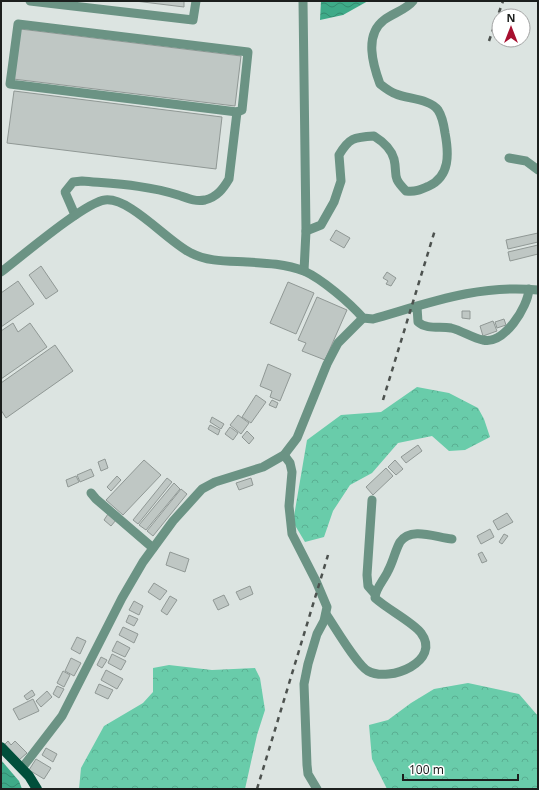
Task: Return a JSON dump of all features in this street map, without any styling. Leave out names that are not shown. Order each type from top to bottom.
[{"type":"main road","points":[[1,746],[33,780],[39,789]]},
{"type":"street","points":[[30,1],[193,20],[196,1]]},
{"type":"street","points":[[303,1],[306,231],[304,271]]},
{"type":"street","points":[[306,231],[321,225],[334,202],[341,181],[339,155],[350,140],[354,138],[374,136],[384,143],[394,159],[395,177],[406,191],[417,192],[438,182],[444,174],[448,158],[444,125],[438,109],[426,102],[395,94],[380,84],[372,56],[376,28],[384,20],[410,5],[413,1]]},
{"type":"street","points":[[18,24],[248,52],[242,110],[237,112],[10,84],[18,24]]},
{"type":"street","points":[[75,215],[65,192],[73,182],[82,181],[150,187],[195,201],[205,200],[215,196],[224,188],[230,179],[237,112]]},
{"type":"street","points":[[510,158],[526,161],[538,170]]},
{"type":"street","points":[[1,272],[75,215],[104,200],[116,201],[127,206],[181,248],[192,254],[221,261],[274,264],[304,271],[350,303],[363,318],[373,319],[472,291],[509,288],[533,289]]},
{"type":"street","points":[[417,307],[418,322],[423,326],[463,331],[483,340],[490,340],[508,330],[514,324],[533,289]]},
{"type":"street","points":[[22,768],[62,716],[122,598],[143,562],[187,503],[202,489],[214,482],[263,467],[284,455],[297,438],[327,364],[338,343],[363,318]]},
{"type":"street","points":[[284,455],[290,463],[292,472],[289,506],[292,534],[316,581],[327,607],[326,614],[315,641],[304,684],[308,774],[317,789]]},
{"type":"street","points":[[91,493],[153,548]]},
{"type":"street","points":[[326,614],[359,662],[367,671],[386,676],[397,674],[419,660],[424,654],[426,642],[421,633],[384,606],[375,598],[375,594],[368,586],[367,575],[372,500]]},
{"type":"street","points":[[375,594],[390,568],[400,542],[406,536],[420,533],[439,538],[452,539]]},
{"type":"green space","points":[[417,387],[449,393],[478,408],[484,419],[490,437],[465,450],[449,451],[432,436],[398,443],[372,473],[350,485],[333,511],[324,537],[305,542],[293,522],[307,440],[341,415],[381,412]]},
{"type":"green space","points":[[169,665],[212,670],[255,668],[260,678],[265,710],[257,735],[245,789],[79,789],[81,768],[104,726],[143,703],[153,692],[153,668]]},
{"type":"green space","points":[[468,683],[519,694],[538,716],[538,789],[387,789],[372,759],[369,725],[388,720],[411,703],[434,689]]},
{"type":"water","points":[[321,1],[368,1],[343,15],[320,20]]},
{"type":"water","points":[[1,760],[19,781],[22,789],[1,789]]},
{"type":"building","points":[[135,1],[184,1],[184,7]]},
{"type":"building","points":[[20,29],[241,56],[235,106],[13,79]]},
{"type":"building","points":[[14,91],[222,117],[216,169],[7,143]]},
{"type":"building","points":[[336,230],[350,238],[344,248],[330,240]]},
{"type":"building","points":[[538,233],[538,242],[508,249],[506,240]]},
{"type":"building","points":[[538,245],[538,254],[510,261],[508,252]]},
{"type":"building","points":[[41,266],[58,291],[46,299],[29,275]]},
{"type":"building","points":[[387,272],[396,278],[391,286],[386,284],[388,281],[383,278]]},
{"type":"building","points":[[18,281],[34,304],[1,327],[1,293]]},
{"type":"building","points":[[288,282],[314,293],[296,334],[270,323]]},
{"type":"building","points":[[317,297],[347,310],[325,360],[302,351],[306,343],[298,340]]},
{"type":"building","points":[[462,311],[470,311],[470,319],[462,318]]},
{"type":"building","points":[[504,319],[506,325],[497,328],[495,322]]},
{"type":"building","points":[[493,321],[497,331],[483,336],[480,326]]},
{"type":"building","points":[[13,323],[18,332],[30,323],[47,347],[1,379],[1,331]]},
{"type":"building","points":[[55,345],[73,371],[6,418],[1,410],[1,383]]},
{"type":"building","points":[[268,364],[291,374],[280,401],[270,397],[272,391],[260,386]]},
{"type":"building","points":[[256,395],[266,402],[251,423],[242,417]]},
{"type":"building","points":[[272,400],[278,403],[276,408],[269,405]]},
{"type":"building","points":[[238,415],[249,423],[241,434],[230,425]]},
{"type":"building","points":[[212,417],[224,424],[221,429],[210,422]]},
{"type":"building","points":[[210,425],[220,430],[218,435],[208,429]]},
{"type":"building","points":[[230,427],[238,433],[233,440],[225,434]]},
{"type":"building","points":[[247,431],[254,438],[249,444],[242,437]]},
{"type":"building","points":[[418,445],[422,451],[406,463],[401,457]]},
{"type":"building","points":[[105,459],[108,468],[101,471],[98,462]]},
{"type":"building","points":[[144,460],[161,475],[123,515],[106,500]]},
{"type":"building","points":[[395,460],[403,469],[396,475],[388,467]]},
{"type":"building","points":[[386,468],[393,476],[373,495],[366,487]]},
{"type":"building","points":[[91,469],[94,476],[80,482],[77,475]]},
{"type":"building","points":[[76,476],[79,482],[68,487],[66,480]]},
{"type":"building","points":[[117,476],[121,480],[111,491],[107,487]]},
{"type":"building","points":[[167,478],[172,482],[138,524],[133,520]]},
{"type":"building","points":[[251,478],[253,485],[239,490],[236,483]]},
{"type":"building","points":[[174,483],[180,489],[146,530],[139,525]]},
{"type":"building","points":[[181,489],[187,494],[153,536],[147,531]]},
{"type":"building","points":[[507,513],[513,522],[498,530],[493,521]]},
{"type":"building","points":[[108,514],[116,520],[111,526],[104,520]]},
{"type":"building","points":[[490,529],[494,537],[481,544],[477,536]]},
{"type":"building","points":[[504,534],[508,536],[502,544],[499,542]]},
{"type":"building","points":[[170,552],[189,559],[185,572],[166,565]]},
{"type":"building","points":[[482,552],[487,561],[482,563],[478,554]]},
{"type":"building","points":[[154,583],[167,591],[160,600],[148,592]]},
{"type":"building","points":[[250,586],[253,594],[240,600],[236,592]]},
{"type":"building","points":[[224,595],[229,605],[218,610],[213,600]]},
{"type":"building","points":[[170,596],[177,600],[167,615],[161,611]]},
{"type":"building","points":[[134,601],[143,606],[139,615],[129,610]]},
{"type":"building","points":[[129,615],[138,619],[134,626],[126,622]]},
{"type":"building","points":[[123,627],[138,634],[134,643],[119,635]]},
{"type":"building","points":[[77,637],[86,641],[80,654],[71,649]]},
{"type":"building","points":[[117,641],[130,648],[125,657],[112,651]]},
{"type":"building","points":[[112,654],[126,661],[121,670],[108,663]]},
{"type":"building","points":[[101,657],[107,660],[102,668],[97,665]]},
{"type":"building","points":[[71,658],[81,663],[74,676],[65,671]]},
{"type":"building","points":[[106,670],[123,679],[117,689],[101,680]]},
{"type":"building","points":[[63,671],[70,675],[64,687],[57,683]]},
{"type":"building","points":[[99,684],[113,690],[108,699],[95,693]]},
{"type":"building","points":[[57,686],[64,689],[59,698],[53,694]]},
{"type":"building","points":[[32,690],[35,695],[27,700],[24,696]]},
{"type":"building","points":[[47,691],[52,697],[41,707],[36,701]]},
{"type":"building","points":[[33,699],[39,711],[19,720],[13,709]]},
{"type":"building","points":[[8,741],[11,745],[15,741],[27,753],[19,760],[4,745]]},
{"type":"building","points":[[46,748],[57,754],[53,762],[42,755]]},
{"type":"building","points":[[36,759],[51,768],[44,779],[29,770]]},
{"type":"railway","points":[[489,41],[503,1]]},
{"type":"railway","points":[[383,400],[435,230]]},
{"type":"railway","points":[[257,789],[328,555]]}]
